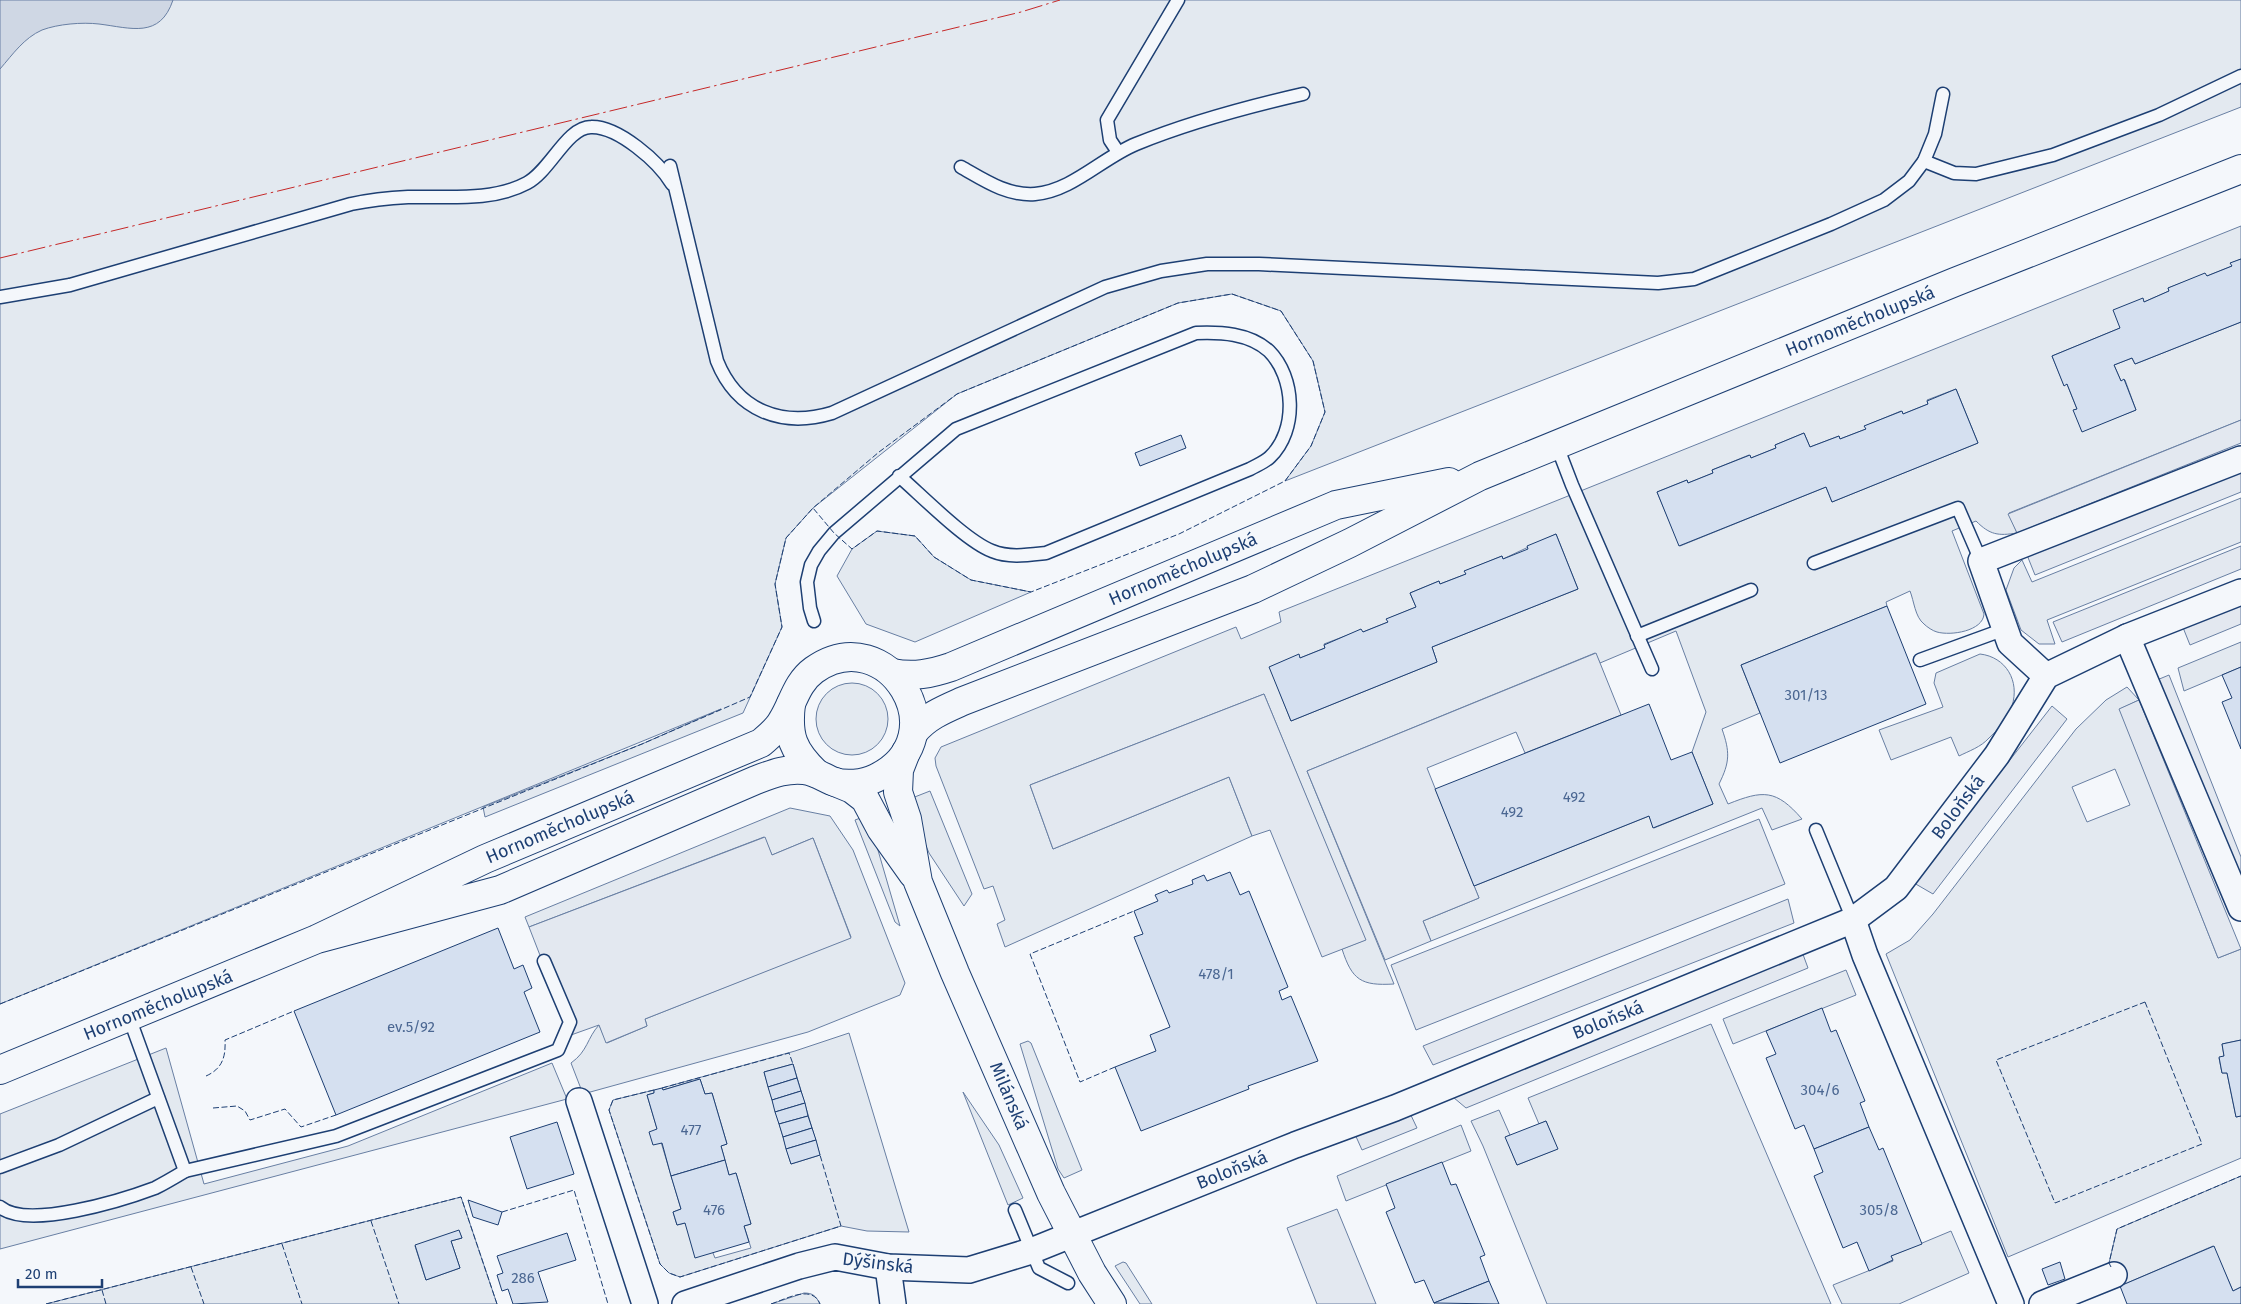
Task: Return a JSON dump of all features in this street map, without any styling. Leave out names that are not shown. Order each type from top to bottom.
[{"type":"street","name":"Hornoměcholupská","points":[[317,939],[500,890],[756,780],[782,771],[803,770],[854,784],[874,779],[892,769],[922,722],[964,701],[1252,589],[1350,543],[1480,476],[1955,282],[2241,169]]},
{"type":"street","points":[[2241,459],[1981,560],[2010,643],[2046,676],[2127,636],[2241,592]]},
{"type":"street","name":"Hornoměcholupská","points":[[892,673],[910,676],[930,674],[951,668],[1336,505],[1480,476]]},
{"type":"street","points":[[2127,636],[2241,908]]},
{"type":"street","name":"Hornoměcholupská","points":[[0,1070],[317,939],[485,859],[761,743],[782,722],[799,685],[813,671],[830,661],[852,658],[873,661],[892,673],[906,690],[914,710],[910,742]]},
{"type":"street","name":"Boloňská","points":[[1071,1234],[1295,1145],[1394,1108],[1853,920],[1896,888],[1997,755],[2046,676]]},
{"type":"street","name":"Hornoměcholupská","points":[[791,703],[788,723],[792,742],[802,760],[825,777]]},
{"type":"street","name":"Milánská","points":[[910,742],[899,770],[898,792],[907,819],[918,882],[955,973],[1051,1193],[1071,1234],[1112,1304]]},
{"type":"street","name":"Milánská","points":[[825,777],[852,789],[865,799],[881,829],[918,882]]},
{"type":"street","points":[[1853,920],[1865,955],[2011,1304]]},
{"type":"street","points":[[579,1102],[645,1304]]},
{"type":"street","name":"Dýšinská","points":[[686,1304],[799,1266],[835,1257],[888,1267],[969,1270],[1031,1251],[1071,1234]]},
{"type":"street","points":[[888,1267],[893,1304]]},
{"type":"street","points":[[2042,1304],[2114,1275]]},
{"type":"lane","points":[[1118,152],[1110,140],[1107,120],[1178,0]]},
{"type":"lane","points":[[1924,161],[1954,173],[1976,174],[2053,155],[2160,115],[2241,76]]},
{"type":"lane","points":[[961,167],[996,186],[1014,193],[1034,194],[1052,191],[1118,152],[1136,144],[1236,109],[1303,94]]},
{"type":"lane","points":[[670,166],[717,361],[724,378],[735,393],[764,412],[780,418],[798,419],[815,418],[832,413],[1106,287],[1161,271],[1180,268],[1207,264],[1259,264],[1658,283],[1694,279],[1831,224],[1884,200],[1909,180],[1924,161],[1935,134],[1943,94]]},
{"type":"lane","points":[[0,297],[70,285],[351,204],[380,198],[482,195],[506,192],[538,177],[573,134],[588,127],[605,128],[643,152],[665,174],[677,197]]},
{"type":"lane","points":[[814,621],[807,595],[807,582],[811,565],[819,551],[828,539],[899,476],[956,429],[1196,334],[1221,332],[1246,338],[1268,350],[1283,369],[1289,390],[1289,416],[1283,438],[1270,457],[1250,469],[1046,554],[1021,556],[992,551],[971,538],[899,476]]},
{"type":"lane","points":[[1557,446],[1652,669]]},
{"type":"lane","points":[[1814,563],[1958,508],[1981,560]]},
{"type":"lane","points":[[1637,636],[1751,590]]},
{"type":"lane","points":[[1920,660],[2005,629]]},
{"type":"lane","points":[[1816,830],[1853,920]]},
{"type":"lane","points":[[0,1208],[22,1217],[76,1211],[155,1187],[185,1171],[336,1136],[558,1050],[570,1022],[544,961]]},
{"type":"lane","points":[[129,1017],[185,1171]]},
{"type":"lane","points":[[0,1167],[59,1145],[158,1098]]},
{"type":"lane","points":[[1014,1210],[1039,1268],[1068,1283]]},
{"type":"shaded area","points":[[0,0],[2241,0],[2241,107],[1285,481],[1311,446],[1325,412],[1313,361],[1281,311],[1232,294],[1178,303],[957,394],[813,508],[786,538],[775,584],[782,627],[743,713],[485,817],[483,807],[642,744],[721,709],[0,1004]]},
{"type":"shaded area","points":[[0,0],[173,0],[160,21],[152,26],[133,28],[85,23],[63,25],[42,30],[24,42],[0,69]]},
{"type":"shaded area","points":[[2241,226],[2241,259],[2231,263],[2232,266],[2168,288],[2169,291],[2144,302],[2120,328],[2052,356],[2064,385],[2067,384],[2077,409],[2074,410],[2082,431],[2136,410],[2125,380],[2121,381],[2114,365],[2132,358],[2135,364],[2241,322],[2241,420],[2009,513],[2017,533],[1990,532],[1976,521],[1952,531],[1984,614],[1978,625],[1972,628],[1958,633],[1943,633],[1930,629],[1921,621],[1915,609],[1910,591],[1886,602],[1887,606],[1741,665],[1760,713],[1722,729],[1728,757],[1719,784],[1728,804],[1751,796],[1768,795],[1784,802],[1802,819],[1772,830],[1762,808],[1431,941],[1423,921],[1479,898],[1474,886],[1649,816],[1654,828],[1713,804],[1692,752],[1706,712],[1676,631],[1600,663],[1595,653],[1307,771],[1394,984],[1373,984],[1359,979],[1354,974],[1342,949],[1365,940],[1264,694],[1030,785],[1053,849],[1229,777],[1252,836],[1005,947],[997,924],[1005,920],[993,886],[984,889],[936,766],[935,758],[941,747],[1236,627],[1241,639],[1281,622],[1279,612]],"holes":[[[1956,389],[1978,443],[1832,502],[1826,487],[1680,546],[1657,492],[1687,480],[1688,483],[1713,473],[1712,470],[1749,455],[1751,458],[1776,448],[1775,445],[1804,433],[1810,447],[1839,436],[1840,439],[1866,429],[1865,426],[1901,411],[1903,414],[1928,404],[1927,400]],[[1556,534],[1578,589],[1432,647],[1437,662],[1291,721],[1270,667],[1298,655],[1300,658],[1325,648],[1324,644],[1388,622],[1387,619],[1416,607],[1410,593],[1439,581],[1440,584],[1466,574],[1465,571],[1502,556],[1503,559]]]},
{"type":"shaded area","points":[[2241,420],[2241,443],[2017,533],[2008,514]]},
{"type":"shaded area","points":[[2241,469],[2241,492],[2035,575],[2027,555]]},
{"type":"shaded area","points":[[2241,498],[2241,542],[2047,620],[2055,644],[2039,644],[2021,630],[2006,590],[2014,568],[2022,560],[2032,582]]},
{"type":"shaded area","points":[[877,531],[915,536],[934,557],[971,580],[1031,592],[915,642],[866,624],[837,576],[852,549]]},
{"type":"shaded area","points":[[2241,546],[2241,569],[2062,642],[2053,622]]},
{"type":"shaded area","points":[[2241,601],[2241,624],[2190,645],[2182,625]]},
{"type":"shaded area","points":[[2241,642],[2241,667],[2184,691],[2178,668]]},
{"type":"shaded area","points":[[1596,653],[1621,715],[1525,753],[1516,732],[1427,768],[1479,898],[1423,921],[1431,941],[1385,960],[1307,771]]},
{"type":"shaded area","points":[[1980,654],[1989,656],[2004,665],[2012,679],[2014,697],[2012,706],[1999,728],[1975,749],[1959,756],[1951,737],[1891,760],[1879,730],[1943,707],[1934,683],[1936,673]]},
{"type":"shaded area","points":[[2169,675],[2241,857],[2241,882],[2157,680]]},
{"type":"shaded area","points":[[859,683],[878,693],[886,705],[888,719],[886,733],[878,745],[866,753],[845,755],[826,745],[818,733],[816,712],[826,693],[838,685]]},
{"type":"shaded area","points":[[2127,687],[2139,700],[2120,709],[2218,958],[2241,949],[2241,1040],[2222,1044],[2224,1056],[2219,1058],[2222,1073],[2227,1073],[2236,1117],[2241,1116],[2241,1158],[2008,1257],[1886,954],[1910,940],[1933,914],[2076,729],[2106,700]],"holes":[[[2115,769],[2130,805],[2087,822],[2072,787]]]},
{"type":"shaded area","points":[[1264,694],[1366,940],[1322,957],[1270,830],[1252,836],[1229,777],[1053,849],[1030,785]]},
{"type":"shaded area","points":[[2139,700],[2241,949],[2218,958],[2119,709]]},
{"type":"shaded area","points":[[2052,706],[2067,719],[1933,894],[1914,883]]},
{"type":"shaded area","points":[[930,791],[972,894],[964,906],[929,853],[907,800]]},
{"type":"shaded area","points":[[790,808],[830,816],[853,850],[905,983],[900,995],[808,1032],[583,1094],[571,1063],[581,1054],[599,1025],[607,1043],[647,1026],[645,1019],[851,937],[813,838],[772,855],[764,837],[529,927],[525,917]]},
{"type":"shaded area","points":[[866,816],[873,833],[900,926],[895,922],[855,820]]},
{"type":"shaded area","points":[[1759,819],[1785,884],[1416,1030],[1391,965]]},
{"type":"shaded area","points":[[765,837],[772,855],[813,838],[851,938],[645,1019],[647,1026],[606,1043],[599,1025],[571,1035],[529,927]]},
{"type":"shaded area","points":[[1788,899],[1794,923],[1433,1065],[1423,1046]]},
{"type":"shaded area","points":[[1801,949],[1808,968],[1466,1108],[1447,1092]]},
{"type":"shaded area","points":[[1846,970],[1856,995],[1733,1044],[1723,1019]]},
{"type":"shaded area","points":[[1711,1024],[1831,1304],[1547,1304],[1471,1121],[1499,1110],[1510,1135],[1506,1137],[1517,1165],[1557,1149],[1546,1121],[1539,1124],[1528,1098]]},
{"type":"shaded area","points":[[849,1033],[909,1232],[867,1231],[841,1226],[680,1277],[669,1273],[660,1264],[609,1110],[613,1100],[654,1090],[654,1093],[647,1095],[681,1209],[673,1212],[677,1225],[685,1223],[713,1253],[715,1258],[751,1248],[744,1226],[751,1224],[736,1173],[729,1175],[721,1146],[727,1144],[712,1093],[705,1094],[700,1079],[663,1090],[662,1088],[795,1051]],"holes":[[[793,1064],[820,1155],[791,1164],[764,1072]]]},
{"type":"shaded area","points":[[1028,1041],[1031,1043],[1082,1170],[1064,1178],[1058,1169],[1020,1044]]},
{"type":"shaded area","points":[[166,1048],[204,1184],[348,1146],[552,1063],[567,1099],[0,1249],[0,1114]]},
{"type":"shaded area","points":[[963,1092],[999,1145],[1023,1198],[1008,1205]]},
{"type":"shaded area","points":[[1408,1109],[1417,1128],[1362,1150],[1354,1132]]},
{"type":"shaded area","points":[[1461,1125],[1471,1151],[1346,1201],[1337,1176]]},
{"type":"shaded area","points":[[2241,1176],[2241,1287],[2233,1291],[2213,1246],[2120,1286],[2109,1263],[2117,1229]]},
{"type":"shaded area","points":[[461,1197],[497,1304],[46,1304]],"holes":[[[459,1231],[462,1238],[451,1241],[460,1268],[426,1280],[415,1246]]]},
{"type":"shaded area","points":[[1337,1209],[1376,1304],[1317,1304],[1287,1228]]},
{"type":"shaded area","points":[[1951,1231],[1969,1273],[1899,1304],[1842,1304],[1833,1285],[1893,1261],[1891,1256]]},
{"type":"shaded area","points":[[1123,1262],[1126,1263],[1152,1304],[1140,1304],[1115,1266]]},
{"type":"shaded area","points":[[804,1293],[814,1296],[820,1304],[771,1304]]},
{"type":"building","points":[[2241,259],[2241,322],[2135,364],[2132,358],[2114,365],[2121,381],[2124,379],[2136,410],[2082,432],[2073,410],[2077,409],[2067,384],[2064,386],[2052,356],[2120,328],[2113,310],[2143,298],[2144,302],[2169,291],[2168,288],[2205,273],[2207,276],[2232,266],[2230,263]]},
{"type":"building","points":[[1956,389],[1978,443],[1832,502],[1826,487],[1679,546],[1657,492],[1687,480],[1688,483],[1713,473],[1712,470],[1750,455],[1751,458],[1776,448],[1775,445],[1804,433],[1810,447],[1839,436],[1840,439],[1866,429],[1864,426],[1902,411],[1903,414],[1928,404],[1927,401]]},
{"type":"building","points":[[1181,435],[1186,448],[1140,466],[1135,453]]},
{"type":"building","points":[[1556,534],[1578,589],[1432,647],[1437,662],[1291,721],[1269,667],[1299,654],[1300,658],[1325,648],[1324,645],[1361,629],[1363,632],[1388,622],[1386,619],[1416,607],[1410,593],[1439,581],[1440,584],[1466,574],[1464,571],[1502,556],[1503,559],[1528,549],[1527,546]]},
{"type":"building","points":[[1887,606],[1926,704],[1780,763],[1741,665]]},
{"type":"building","points":[[2241,667],[2241,749],[2222,702],[2232,698],[2222,675]]},
{"type":"building","points":[[1649,704],[1671,760],[1692,752],[1713,804],[1653,828],[1649,816],[1474,886],[1435,789]]},
{"type":"building","points":[[1230,872],[1240,895],[1249,891],[1288,987],[1279,991],[1282,1000],[1291,996],[1318,1061],[1248,1086],[1249,1089],[1141,1131],[1115,1067],[1156,1051],[1150,1035],[1170,1027],[1134,937],[1143,934],[1134,911],[1158,901],[1155,895],[1167,890],[1169,893],[1193,884],[1192,880],[1204,875],[1207,881]]},
{"type":"building","points":[[498,928],[514,969],[523,965],[532,988],[524,992],[540,1032],[336,1115],[294,1011]]},
{"type":"building","points":[[1822,1008],[1831,1032],[1836,1030],[1865,1101],[1860,1103],[1869,1127],[1814,1149],[1804,1125],[1795,1129],[1766,1058],[1776,1054],[1766,1031]]},
{"type":"building","points":[[2241,1040],[2241,1116],[2236,1117],[2227,1073],[2222,1073],[2219,1057],[2224,1056],[2222,1044]]},
{"type":"building","points":[[793,1064],[797,1078],[768,1087],[764,1072]]},
{"type":"building","points":[[797,1078],[801,1091],[772,1100],[768,1087]]},
{"type":"building","points":[[700,1079],[705,1094],[712,1093],[727,1144],[721,1146],[725,1160],[671,1176],[662,1143],[653,1145],[649,1132],[657,1129],[647,1095],[654,1093],[654,1090],[662,1088],[663,1090]]},
{"type":"building","points":[[801,1091],[805,1103],[775,1112],[772,1100]]},
{"type":"building","points":[[805,1103],[808,1116],[779,1124],[775,1112]]},
{"type":"building","points":[[808,1116],[812,1128],[783,1137],[779,1124]]},
{"type":"building","points":[[1546,1121],[1558,1149],[1517,1165],[1505,1137]]},
{"type":"building","points":[[557,1122],[574,1174],[527,1189],[510,1137]]},
{"type":"building","points":[[1869,1127],[1879,1150],[1883,1148],[1922,1244],[1891,1256],[1893,1260],[1869,1271],[1857,1242],[1843,1248],[1814,1176],[1823,1172],[1814,1149]]},
{"type":"building","points":[[812,1128],[816,1140],[786,1149],[783,1137]]},
{"type":"building","points":[[816,1140],[820,1155],[791,1164],[786,1149]]},
{"type":"building","points":[[725,1160],[729,1175],[736,1173],[751,1224],[744,1226],[749,1242],[695,1258],[685,1223],[677,1225],[673,1212],[681,1209],[671,1176]]},
{"type":"building","points":[[1442,1162],[1451,1185],[1456,1184],[1485,1255],[1480,1257],[1489,1281],[1434,1303],[1424,1280],[1415,1283],[1386,1212],[1395,1208],[1386,1184]]},
{"type":"building","points":[[468,1200],[502,1212],[498,1225],[473,1217]]},
{"type":"building","points":[[459,1230],[462,1238],[451,1241],[460,1268],[426,1280],[415,1245]]},
{"type":"building","points":[[567,1233],[576,1260],[538,1272],[548,1302],[513,1304],[508,1289],[502,1291],[497,1275],[503,1273],[497,1256]]},
{"type":"building","points":[[2214,1246],[2233,1291],[2241,1287],[2241,1304],[2127,1304],[2120,1286]]},
{"type":"building","points":[[2060,1262],[2065,1279],[2048,1285],[2042,1269]]},
{"type":"building","points":[[1489,1281],[1499,1304],[1434,1303]]},
{"type":"fence","points":[[1232,294],[1281,311],[1313,361],[1325,412],[1311,446],[1285,481],[1179,534],[1031,592],[971,580],[934,557],[915,536],[877,531],[852,549],[834,533],[813,508],[879,452],[957,394],[1178,303],[1232,294]]},
{"type":"fence","points":[[0,1004],[642,744],[750,697],[782,627],[775,584],[786,538],[813,508]]},
{"type":"fence","points":[[1115,1067],[1080,1082],[1030,954],[1134,911]]},
{"type":"fence","points":[[2145,1002],[2202,1144],[2055,1203],[1996,1060],[2145,1002]]},
{"type":"fence","points":[[206,1076],[216,1070],[222,1062],[225,1052],[225,1040],[294,1011]]},
{"type":"fence","points":[[662,1088],[789,1053],[793,1064]]},
{"type":"fence","points":[[654,1090],[613,1100],[609,1110],[660,1264],[669,1273],[680,1277],[841,1226],[820,1155]]},
{"type":"fence","points":[[213,1108],[237,1106],[245,1111],[250,1120],[285,1109],[301,1127],[336,1115]]},
{"type":"fence","points":[[2111,1267],[2109,1263],[2117,1229],[2241,1176]]},
{"type":"fence","points":[[502,1212],[574,1190],[608,1304]]},
{"type":"fence","points":[[46,1304],[461,1197],[497,1304]]},
{"type":"fence","points":[[371,1221],[399,1304]]},
{"type":"fence","points":[[282,1244],[302,1304]]},
{"type":"fence","points":[[191,1267],[204,1304]]},
{"type":"fence","points":[[102,1290],[106,1304]]},
{"type":"fence","points":[[771,1304],[805,1294],[816,1298],[820,1304]]},
{"type":"power","points":[[0,258],[1021,12],[1060,0]]}]
